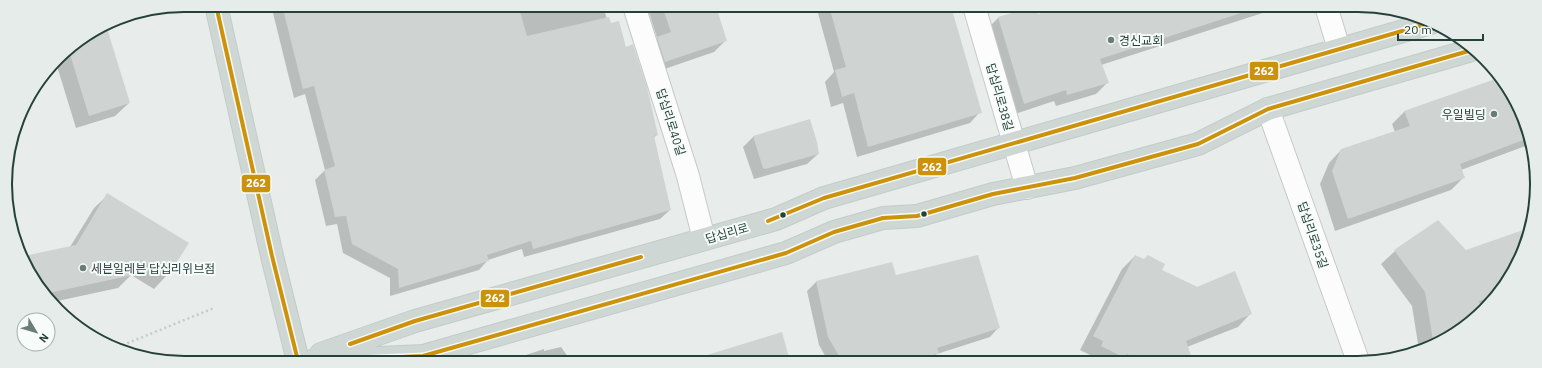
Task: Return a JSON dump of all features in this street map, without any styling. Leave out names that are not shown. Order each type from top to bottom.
[{"type":"main road","points":[[218,12],[272,256],[298,356]]},
{"type":"main road","name":"답십리로","points":[[314,356],[415,321],[776,219],[824,198],[1424,25]]},
{"type":"main road","points":[[423,356],[786,253],[841,230],[883,218],[917,216],[993,194],[1075,178],[1198,144],[1268,109],[1467,51]]},
{"type":"street","name":"답십리로40길","points":[[636,12],[688,176],[704,239]]},
{"type":"street","name":"답십리로38길","points":[[976,12],[1027,188]]},
{"type":"street","points":[[1328,12],[1339,49]]},
{"type":"street","name":"답십리로35길","points":[[1268,109],[1356,356]]},
{"type":"path","points":[[123,345],[214,308]]},
{"type":"building","points":[[284,12],[520,12],[527,36],[609,17],[611,23],[619,21],[626,47],[633,44],[647,87],[658,135],[654,136],[671,210],[533,249],[531,241],[487,255],[489,261],[399,288],[398,269],[352,244],[346,216],[335,217],[324,170],[335,166],[314,86],[303,89]]},
{"type":"building","points":[[664,12],[718,12],[727,41],[665,62],[657,37],[671,32]]},
{"type":"building","points":[[831,12],[953,12],[982,113],[868,147],[854,93],[842,97],[835,70],[846,67]]},
{"type":"building","points":[[1014,12],[1038,12],[1038,14],[1044,12],[1244,12],[1100,59],[1109,83],[1067,95],[1066,90],[1024,104],[998,17]]},
{"type":"building","points":[[108,30],[130,103],[89,116],[70,56],[88,41]]},
{"type":"building","points":[[1494,79],[1507,98],[1517,118],[1524,140],[1460,164],[1465,178],[1348,219],[1332,171],[1341,149],[1410,126],[1404,111]]},
{"type":"building","points":[[810,119],[819,154],[765,169],[763,168],[753,136]]},
{"type":"building","points":[[107,193],[189,243],[168,276],[142,260],[133,275],[51,292],[41,280],[28,255],[76,245]]},
{"type":"building","points":[[1438,220],[1466,250],[1524,230],[1517,250],[1507,270],[1485,299],[1479,301],[1480,306],[1454,327],[1433,339],[1425,292],[1394,250]]},
{"type":"building","points":[[978,255],[1000,328],[937,348],[939,353],[931,356],[839,356],[828,337],[816,281],[892,262],[896,275]]},
{"type":"building","points":[[1135,255],[1144,259],[1148,255],[1165,264],[1162,270],[1197,287],[1235,271],[1252,314],[1186,341],[1191,356],[1131,356],[1127,354],[1126,356],[1121,356],[1101,346],[1103,341],[1093,336]]},
{"type":"building","points":[[782,332],[789,356],[704,356]]},
{"type":"transit line","name":"262","points":[[218,12],[272,256],[297,356]]},
{"type":"transit line","name":"262","points":[[768,221],[824,198],[1424,25]]},
{"type":"transit line","name":"262","points":[[423,356],[786,253],[834,232],[883,218],[917,216],[993,194],[1075,178],[1198,144],[1268,109],[1467,51]]},
{"type":"transit line","name":"262","points":[[350,344],[415,321],[641,257]]},
{"type":"place","name":"경신교회","points":[[1111,40]]},
{"type":"place","name":"우일빌딩","points":[[1494,114]]},
{"type":"place","name":"세븐일레븐 답십리위브점","points":[[83,268]]}]
